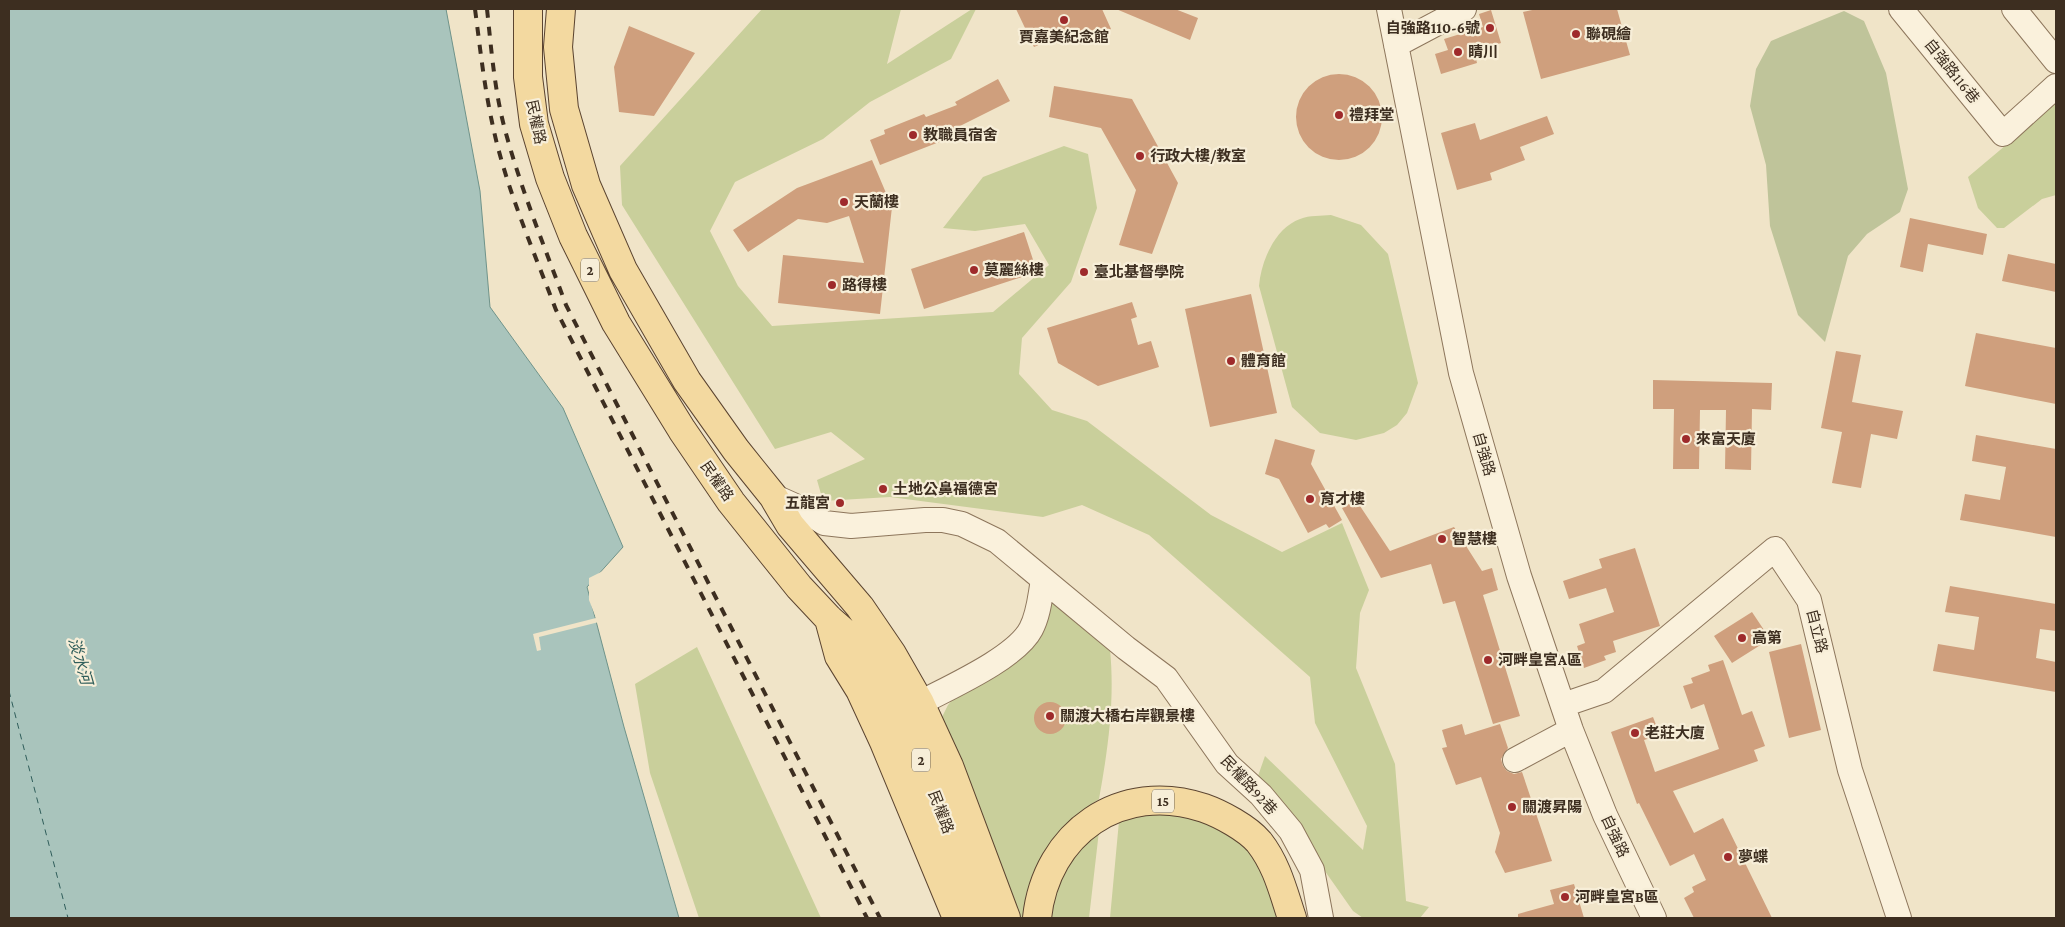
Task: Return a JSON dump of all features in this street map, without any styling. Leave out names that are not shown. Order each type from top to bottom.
[{"type":"main road","name":"民權路","points":[[528,9],[528,78],[534,124],[550,178],[573,236],[616,323],[682,430],[731,502],[799,587],[829,619],[860,646],[882,682],[923,764],[983,918]]},
{"type":"main road","name":"民權路","points":[[561,9],[558,47],[564,109],[586,185],[623,270],[687,381],[736,450],[773,496],[790,525],[860,607],[892,654],[920,703],[949,766],[1006,918]]},
{"type":"main road","points":[[829,619],[838,656],[860,690],[884,742],[956,918]]},
{"type":"main road","name":"15","points":[[1037,918],[1039,901],[1047,874],[1056,856],[1078,831],[1114,809],[1150,800],[1188,803],[1221,814],[1258,840],[1278,871],[1292,918]]},
{"type":"street","name":"自強路","points":[[1389,9],[1461,373],[1519,576],[1563,704],[1570,730],[1605,815],[1654,918]]},
{"type":"street","points":[[1396,45],[1464,9]]},
{"type":"street","name":"自強路116巷","points":[[1901,9],[2002,134],[2056,86]]},
{"type":"street","points":[[2014,9],[2056,61]]},
{"type":"street","name":"民權路","points":[[773,496],[802,508],[824,523],[851,526],[925,520],[962,524],[996,541],[1126,648]]},
{"type":"street","name":"自立路","points":[[1563,704],[1604,691],[1775,549],[1809,600],[1850,770],[1899,918]]},
{"type":"street","points":[[920,703],[1003,658],[1031,630],[1038,609],[1043,580]]},
{"type":"street","name":"民權路92巷","points":[[1126,648],[1166,678],[1226,764],[1261,795],[1291,831],[1312,870],[1321,918]]},
{"type":"street","points":[[1516,760],[1570,730]]},
{"type":"green space","points":[[762,9],[901,9],[887,64],[972,9],[976,9],[951,59],[870,102],[823,139],[735,182],[710,231],[738,286],[772,326],[993,312],[1049,265],[1025,224],[975,231],[943,228],[983,177],[1064,146],[1088,154],[1097,208],[1071,282],[1022,338],[1019,374],[1052,410],[1087,421],[1211,515],[1282,552],[1342,523],[1369,590],[1360,613],[1356,668],[1395,764],[1406,901],[1429,907],[1420,918],[1363,918],[1353,911],[1258,776],[1265,756],[1363,850],[1367,826],[1315,723],[1310,677],[1149,535],[1082,505],[1043,517],[890,497],[823,501],[817,480],[865,459],[831,432],[775,449],[622,205],[620,166]]},
{"type":"green space","points":[[1844,11],[1864,21],[1886,73],[1908,189],[1900,212],[1867,234],[1848,256],[1825,342],[1798,315],[1770,226],[1766,165],[1750,106],[1756,69],[1771,41]]},
{"type":"green space","points":[[2056,103],[2056,195],[2042,199],[2004,228],[1997,228],[1978,208],[1968,177]]},
{"type":"green space","points":[[1331,215],[1361,225],[1388,254],[1418,383],[1407,413],[1397,425],[1384,433],[1356,440],[1320,433],[1292,407],[1259,286],[1266,256],[1283,230],[1291,223],[1300,219]]},
{"type":"green space","points":[[1058,601],[1110,649],[1112,687],[1108,743],[1099,799],[1067,824],[1046,849],[1033,879],[1025,918],[1015,918],[941,719],[948,705],[960,691],[1045,618],[1052,604]]},
{"type":"green space","points":[[697,647],[821,918],[699,918],[650,773],[635,684]]},
{"type":"green space","points":[[1161,813],[1189,818],[1217,828],[1243,843],[1254,853],[1267,870],[1285,918],[1110,918],[1119,821],[1135,816]]},
{"type":"green space","points":[[1099,831],[1089,918],[1048,918],[1050,895],[1079,847]]},
{"type":"water","name":"淡水河","points":[[9,9],[446,9],[480,191],[490,307],[563,408],[623,547],[587,587],[624,727],[679,918],[9,918]]},
{"type":"pier","points":[[607,569],[590,587],[599,622],[539,637],[541,650],[537,651],[533,634],[596,618],[589,600],[589,578]]},
{"type":"building","name":"賈嘉美紀念館","points":[[1016,9],[1102,9],[1111,29],[1080,45],[1075,35],[1055,44],[1052,39],[1034,47]]},
{"type":"building","points":[[1116,9],[1175,9],[1198,18],[1190,40]]},
{"type":"building","name":"聯硯繪","points":[[1537,9],[1617,9],[1630,55],[1541,79],[1523,12]]},
{"type":"building","points":[[1491,10],[1501,43],[1474,51],[1477,63],[1441,74],[1435,54],[1448,50],[1444,39],[1483,27],[1479,14]]},
{"type":"building","points":[[629,26],[695,53],[654,116],[619,112],[614,67]]},
{"type":"building","name":"禮拜堂","points":[[1339,74],[1355,77],[1363,81],[1375,93],[1379,101],[1382,117],[1379,133],[1375,141],[1363,153],[1355,157],[1339,160],[1323,157],[1315,153],[1303,141],[1299,133],[1296,117],[1299,101],[1303,93],[1315,81],[1323,77]]},
{"type":"building","points":[[998,79],[1010,101],[940,136],[942,141],[880,165],[870,140],[885,134],[884,130],[924,114],[926,117],[957,105],[955,102]]},
{"type":"building","name":"行政大樓/教室","points":[[1054,86],[1132,99],[1178,183],[1152,254],[1119,245],[1136,190],[1101,128],[1049,117]]},
{"type":"building","points":[[1547,116],[1554,134],[1520,147],[1525,160],[1490,173],[1492,180],[1457,190],[1441,133],[1475,123],[1480,140]]},
{"type":"building","points":[[872,160],[892,207],[880,314],[778,303],[783,255],[864,263],[849,216],[827,223],[798,219],[748,252],[733,230],[797,188]]},
{"type":"building","points":[[1910,218],[1987,234],[1983,255],[1928,244],[1923,272],[1900,267]]},
{"type":"building","name":"莫麗絲樓","points":[[1024,232],[1037,272],[924,309],[911,269]]},
{"type":"building","points":[[2008,254],[2056,264],[2056,292],[2002,281]]},
{"type":"building","name":"體育館","points":[[1251,294],[1277,413],[1210,427],[1185,309]]},
{"type":"building","points":[[1132,302],[1137,317],[1131,319],[1138,345],[1151,341],[1159,367],[1098,386],[1058,363],[1047,328]]},
{"type":"building","points":[[1976,333],[2056,348],[2056,404],[1965,386]]},
{"type":"building","points":[[1836,351],[1861,355],[1852,402],[1903,411],[1897,439],[1871,434],[1861,488],[1832,483],[1842,432],[1821,428]]},
{"type":"building","points":[[1653,380],[1772,383],[1771,410],[1752,409],[1751,470],[1725,469],[1726,410],[1700,410],[1699,469],[1673,469],[1674,409],[1653,409]]},
{"type":"building","points":[[1976,435],[2056,449],[2056,537],[1960,520],[1965,494],[2000,500],[2006,467],[1972,461]]},
{"type":"building","name":"育才樓","points":[[1275,439],[1315,450],[1311,464],[1342,520],[1329,528],[1326,524],[1308,533],[1279,479],[1265,474]]},
{"type":"building","points":[[1356,500],[1390,551],[1454,527],[1482,571],[1492,568],[1498,590],[1483,595],[1520,716],[1493,724],[1455,601],[1443,604],[1431,564],[1381,578],[1342,508]]},
{"type":"building","points":[[1635,548],[1660,626],[1613,641],[1616,652],[1604,656],[1606,660],[1584,668],[1577,646],[1585,643],[1579,624],[1614,612],[1606,588],[1569,599],[1563,581],[1602,568],[1599,559]]},
{"type":"building","points":[[1950,586],[2056,604],[2056,631],[2040,629],[2036,658],[2056,662],[2056,692],[1933,671],[1938,644],[1974,650],[1979,617],[1945,612]]},
{"type":"building","name":"高第","points":[[1752,612],[1770,639],[1732,663],[1714,636]]},
{"type":"building","points":[[1801,644],[1821,730],[1789,738],[1769,652]]},
{"type":"building","points":[[1723,660],[1742,715],[1752,711],[1765,746],[1754,750],[1758,761],[1673,791],[1694,833],[1723,818],[1772,918],[1694,918],[1684,898],[1694,892],[1692,887],[1706,880],[1694,854],[1670,866],[1639,803],[1637,804],[1611,732],[1653,717],[1660,735],[1644,740],[1655,772],[1719,749],[1704,704],[1691,709],[1683,686],[1693,683],[1691,678],[1710,671],[1708,665]]},
{"type":"building","name":"關渡大橋右岸觀景樓","points":[[1050,702],[1056,703],[1061,707],[1065,712],[1065,724],[1061,729],[1056,733],[1050,734],[1044,733],[1039,729],[1035,724],[1034,718],[1035,712],[1039,707],[1044,703]]},
{"type":"building","points":[[1462,724],[1465,735],[1500,724],[1508,748],[1501,759],[1503,766],[1507,771],[1514,774],[1522,772],[1552,861],[1505,873],[1495,852],[1500,833],[1481,777],[1456,785],[1442,748],[1447,747],[1442,730]]},
{"type":"building","name":"河畔皇宮B區","points":[[1574,884],[1584,918],[1518,918],[1518,914],[1554,904],[1550,890]]},
{"type":"ferry route","points":[[9,691],[68,918]]},
{"type":"railway","points":[[475,9],[482,66],[492,122],[504,170],[556,310],[867,918]]},
{"type":"railway","points":[[487,9],[495,80],[509,145],[524,192],[566,305],[880,918]]},
{"type":"place","name":"賈嘉美紀念館","points":[[1064,20]]},
{"type":"place","name":"自強路110-6號","points":[[1490,28]]},
{"type":"place","name":"聯硯繪","points":[[1576,34]]},
{"type":"place","name":"睛川","points":[[1458,52]]},
{"type":"place","name":"禮拜堂","points":[[1339,115]]},
{"type":"place","name":"教職員宿舍","points":[[913,135]]},
{"type":"place","name":"行政大樓/教室","points":[[1140,156]]},
{"type":"place","name":"天蘭樓","points":[[844,202]]},
{"type":"place","name":"莫麗絲樓","points":[[974,270]]},
{"type":"place","name":"臺北基督學院","points":[[1084,272]]},
{"type":"place","name":"路得樓","points":[[832,285]]},
{"type":"place","name":"體育館","points":[[1231,361]]},
{"type":"place","name":"來富天廈","points":[[1686,439]]},
{"type":"place","name":"土地公鼻福德宮","points":[[883,489]]},
{"type":"place","name":"育才樓","points":[[1310,499]]},
{"type":"place","name":"五龍宮","points":[[840,503]]},
{"type":"place","name":"智慧樓","points":[[1442,539]]},
{"type":"place","name":"高第","points":[[1742,638]]},
{"type":"place","name":"河畔皇宮A區","points":[[1488,660]]},
{"type":"place","name":"關渡大橋右岸觀景樓","points":[[1050,716]]},
{"type":"place","name":"老莊大廈","points":[[1635,733]]},
{"type":"place","name":"關渡昇陽","points":[[1512,807]]},
{"type":"place","name":"夢蝶","points":[[1728,857]]},
{"type":"place","name":"河畔皇宮B區","points":[[1565,897]]}]
